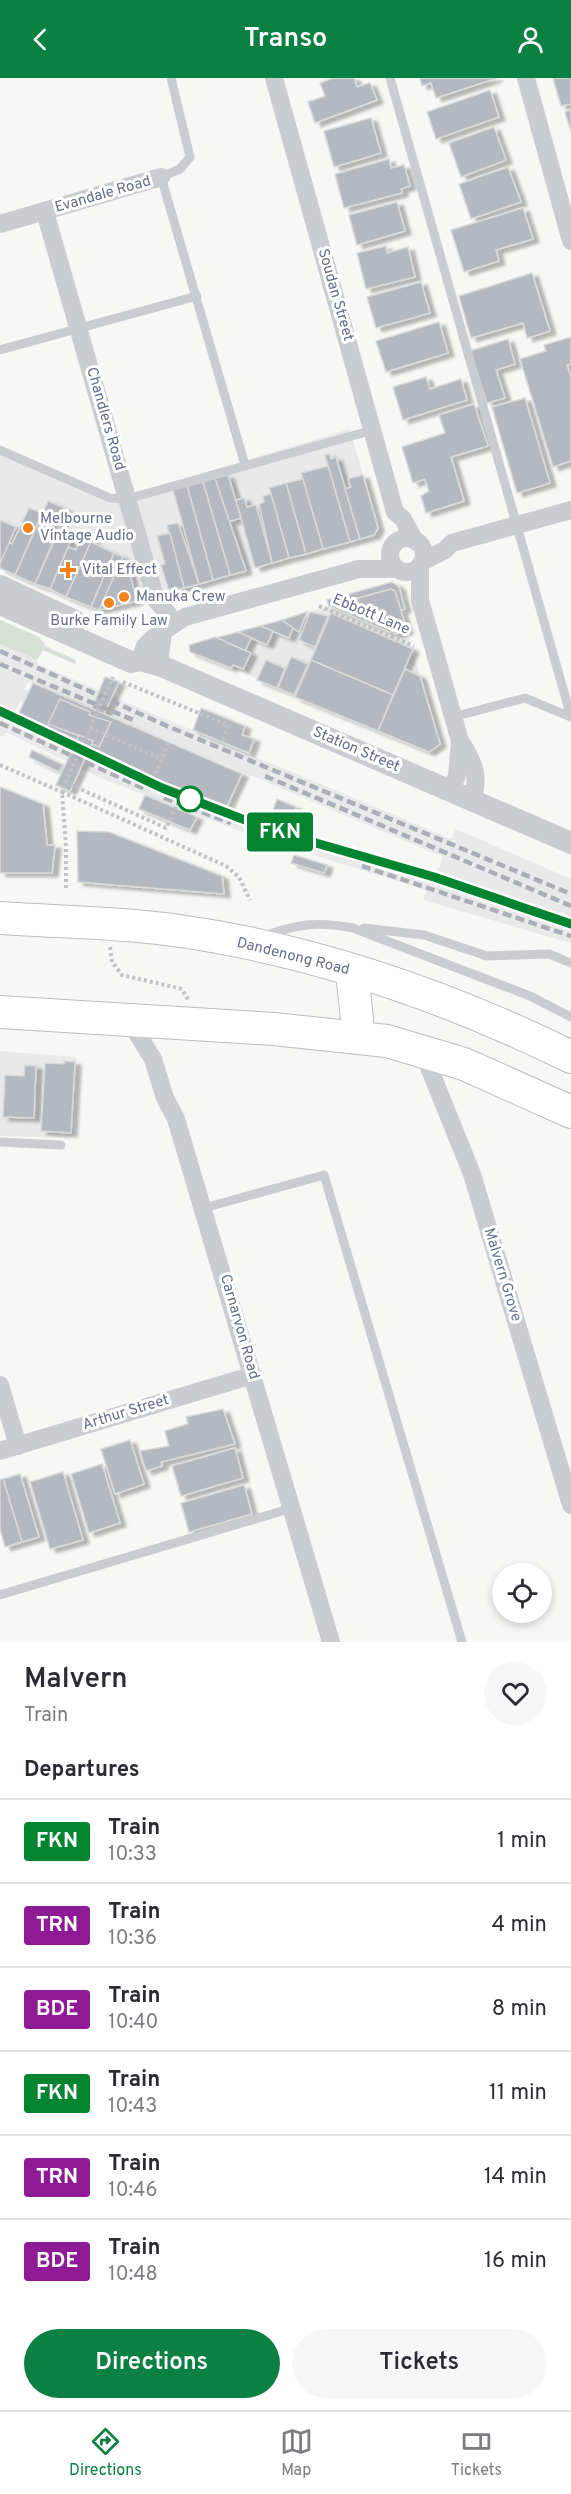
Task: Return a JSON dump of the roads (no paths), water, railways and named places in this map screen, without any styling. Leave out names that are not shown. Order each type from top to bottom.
[{"type":"highway","name":"Dandenong Road","points":[[0,918],[171,930],[243,944],[352,972],[436,997],[515,1029],[571,1057]]},
{"type":"highway","points":[[352,972],[357,1019],[356,1036]]},
{"type":"highway","points":[[0,1012],[356,1036],[422,1050],[499,1078],[571,1112]]},
{"type":"street","name":"Soudan Street","points":[[274,78],[395,512],[392,521],[392,547]]},
{"type":"street","points":[[526,78],[571,241]]},
{"type":"street","name":"Evandale Road","points":[[0,224],[161,177]]},
{"type":"street","name":"Chandlers Road","points":[[45,212],[156,600],[169,627]]},
{"type":"street","points":[[358,569],[411,571],[445,550],[452,543],[571,510]]},
{"type":"street","name":"Soudan Street","points":[[395,512],[403,519],[416,541]]},
{"type":"street","points":[[149,662],[145,646],[169,627],[358,569],[403,539],[443,540],[452,543]]},
{"type":"street","points":[[416,541],[423,551],[420,600],[459,741],[457,776],[450,790]]},
{"type":"street","points":[[392,547],[390,560],[420,600]]},
{"type":"street","name":"Station Street","points":[[0,586],[134,651],[149,662],[571,843]]},
{"type":"street","name":"Station Street","points":[[0,604],[131,662],[149,662]]},
{"type":"street","points":[[459,741],[471,758],[477,777],[472,801]]},
{"type":"street","name":"Carnarvon Road","points":[[129,1020],[153,1059],[165,1098],[176,1119],[331,1642]]},
{"type":"street","name":"Malvern Grove","points":[[422,1050],[472,1174],[571,1505]]},
{"type":"street","name":"Arthur Street","points":[[0,1451],[252,1375]]},
{"type":"street","points":[[0,1385],[18,1446]]},
{"type":"lane","name":"Evandale Road","points":[[161,177],[180,170],[187,164],[190,148],[171,78]]},
{"type":"lane","points":[[390,78],[571,717]]},
{"type":"lane","points":[[161,177],[245,465]]},
{"type":"lane","points":[[0,350],[197,296]]},
{"type":"lane","points":[[0,450],[111,498],[127,499],[373,430]]},
{"type":"lane","points":[[453,717],[525,698],[571,717]]},
{"type":"lane","points":[[243,944],[294,925],[326,924],[424,935],[487,956],[549,954],[571,963]]},
{"type":"lane","points":[[352,928],[530,996],[571,1017]]},
{"type":"lane","points":[[0,1142],[61,1145]]},
{"type":"lane","points":[[204,1208],[324,1174],[462,1642]]},
{"type":"lane","points":[[0,1594],[292,1508]]},
{"type":"railway","points":[[0,651],[167,726],[571,894]]},
{"type":"railway","points":[[0,664],[133,720]]},
{"type":"railway","points":[[0,711],[162,788],[271,830],[433,877],[571,924]]},
{"type":"railway","points":[[0,723],[145,789]]},
{"type":"railway","points":[[265,776],[571,906]]},
{"type":"railway","points":[[164,798],[231,823]]},
{"type":"railway","points":[[362,866],[571,936]]},
{"type":"train","name":"FKN","points":[[0,711],[162,788],[271,830],[434,877],[571,924]]},
{"type":"place","name":"Melbourne Vintage Audio","points":[[28,528]]},
{"type":"place","name":"Vital Effect","points":[[68,570]]},
{"type":"place","name":"Manuka Crew","points":[[124,597]]},
{"type":"place","name":"Burke Family Law","points":[[109,603]]}]
